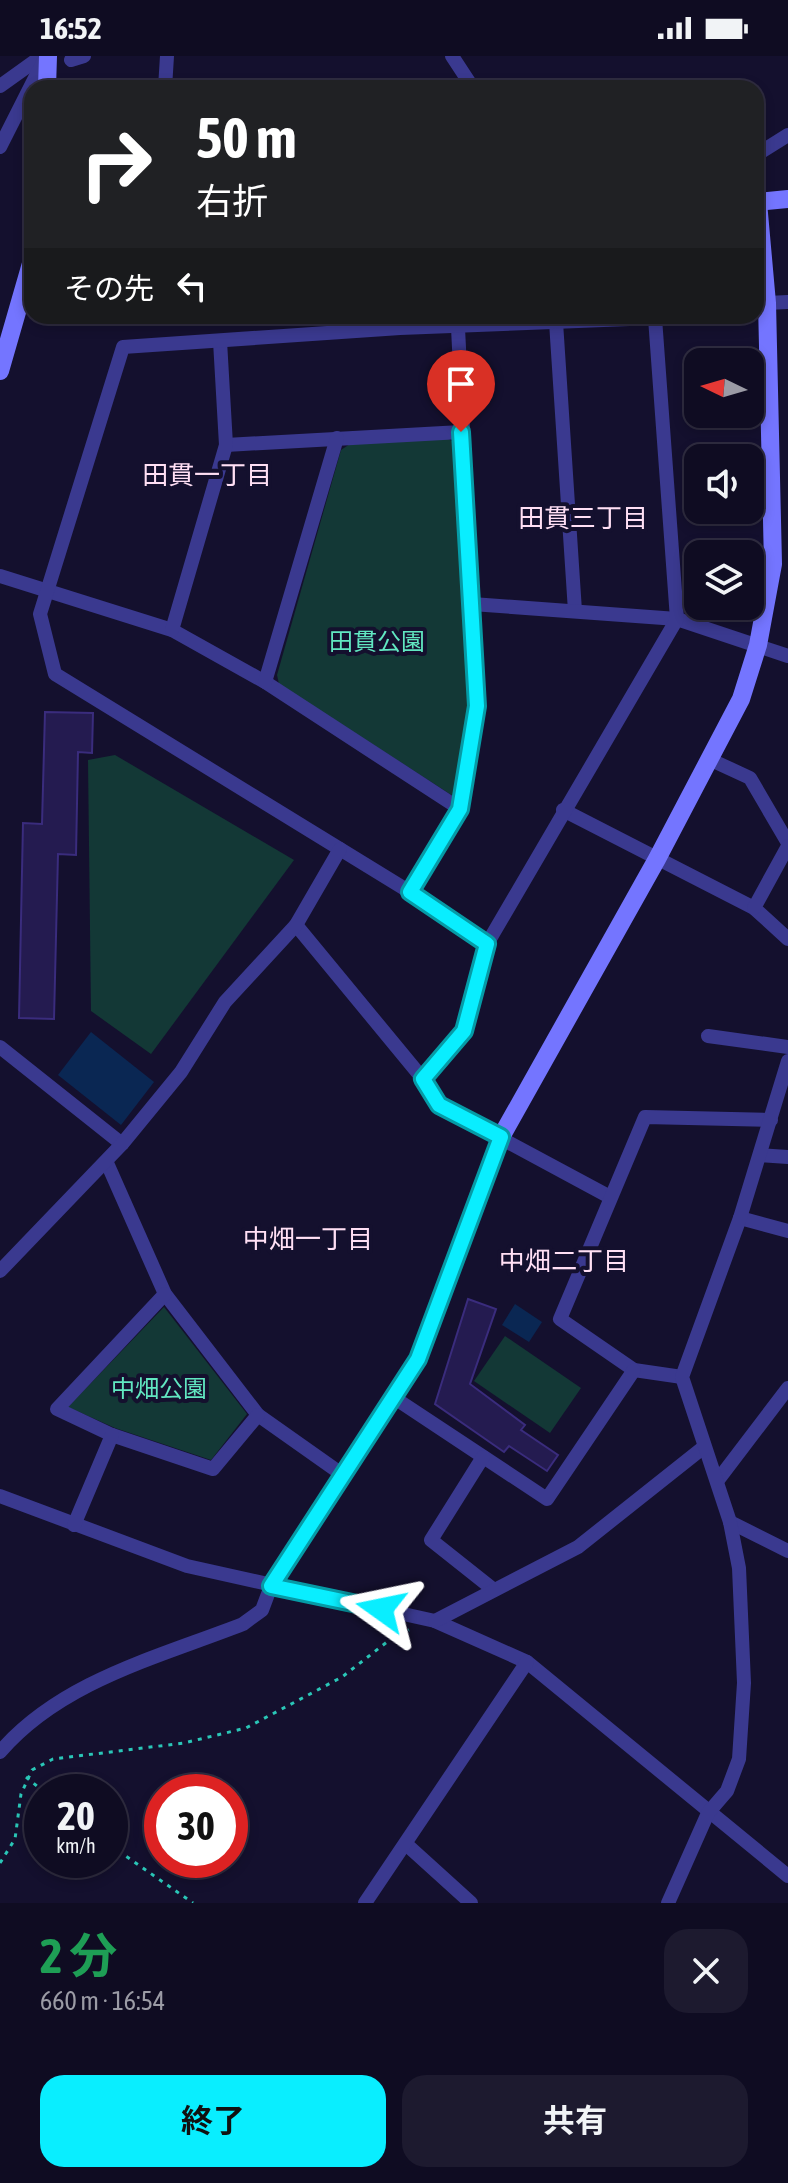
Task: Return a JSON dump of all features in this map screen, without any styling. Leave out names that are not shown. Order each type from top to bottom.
[{"type":"street","points":[[0,86],[45,56]]},
{"type":"street","points":[[45,56],[46,80]]},
{"type":"street","points":[[33,80],[45,56]]},
{"type":"street","points":[[166,80],[167,56]]},
{"type":"street","points":[[452,56],[468,80]]},
{"type":"street","points":[[0,147],[24,98]]},
{"type":"street","points":[[764,150],[788,135]]},
{"type":"street","points":[[764,201],[788,199]]},
{"type":"street","points":[[0,1752],[45,1709],[84,1687],[243,1624],[262,1610],[271,1586],[418,1359],[501,1137],[657,859],[741,699],[758,645],[773,564],[764,273]]},
{"type":"street","points":[[0,371],[24,288]]},
{"type":"street","points":[[767,303],[788,302]]},
{"type":"street","points":[[380,324],[220,341],[123,347],[40,614],[55,674],[410,892],[487,944]]},
{"type":"street","points":[[419,324],[458,328],[523,324]]},
{"type":"street","points":[[556,324],[575,611]]},
{"type":"street","points":[[423,1079],[464,1031],[487,944],[677,619],[655,324]]},
{"type":"street","points":[[410,892],[460,809],[477,706],[458,328]]},
{"type":"street","points":[[172,630],[226,445],[220,341]]},
{"type":"street","points":[[226,445],[461,432]]},
{"type":"street","points":[[265,682],[337,438]]},
{"type":"street","points":[[0,576],[172,630],[265,682],[460,809]]},
{"type":"street","points":[[472,604],[677,619],[788,656]]},
{"type":"street","points":[[711,760],[750,778],[788,844],[754,908]]},
{"type":"street","points":[[563,810],[754,908],[788,939]]},
{"type":"street","points":[[0,1271],[107,1163],[181,1072],[225,1002],[296,925],[340,849]]},
{"type":"street","points":[[296,925],[423,1079],[439,1105],[610,1197]]},
{"type":"street","points":[[708,1036],[788,1047]]},
{"type":"street","points":[[0,1047],[122,1144]]},
{"type":"street","points":[[668,1903],[708,1813],[727,1791],[739,1759],[744,1683],[739,1568],[730,1522],[682,1377],[740,1218],[771,1120],[784,1097],[788,1061]]},
{"type":"street","points":[[682,1377],[634,1370],[560,1319],[645,1117],[771,1120]]},
{"type":"street","points":[[760,1155],[788,1157]]},
{"type":"street","points":[[107,1163],[165,1294],[258,1415],[343,1475]]},
{"type":"street","points":[[740,1218],[788,1231]]},
{"type":"street","points":[[165,1294],[57,1409],[112,1435],[213,1469],[258,1415]]},
{"type":"street","points":[[393,1397],[547,1499],[634,1370]]},
{"type":"street","points":[[718,1480],[788,1388]]},
{"type":"street","points":[[74,1525],[112,1435]]},
{"type":"street","points":[[435,1621],[578,1547],[704,1447]]},
{"type":"street","points":[[483,1457],[431,1540],[494,1590]]},
{"type":"street","points":[[0,1496],[187,1566],[435,1621],[527,1662],[788,1876]]},
{"type":"street","points":[[730,1522],[788,1551]]},
{"type":"street","points":[[365,1903],[407,1845],[527,1662]]},
{"type":"street","points":[[407,1845],[471,1903]]},
{"type":"path","points":[[30,1774],[53,1759],[194,1741],[246,1728],[342,1677],[396,1635],[435,1621]]},
{"type":"path","points":[[0,1863],[15,1839],[24,1788]]},
{"type":"path","points":[[128,1858],[193,1903]]},
{"type":"green space","name":"田貫公園","points":[[448,439],[454,442],[469,704],[453,796],[279,684],[277,675],[341,450],[350,444]]},
{"type":"green space","points":[[115,755],[294,860],[151,1054],[91,1011],[88,760]]},
{"type":"green space","name":"中畑公園","points":[[164,1307],[247,1414],[211,1460],[115,1428],[68,1407]]},
{"type":"green space","points":[[505,1336],[581,1388],[550,1433],[474,1381]]},
{"type":"water","points":[[91,1032],[154,1082],[121,1125],[58,1075]]},
{"type":"water","points":[[515,1304],[542,1322],[529,1342],[502,1325]]},
{"type":"building","points":[[45,712],[93,713],[92,753],[78,752],[76,855],[58,854],[54,1019],[19,1018],[23,823],[42,824]]},
{"type":"building","points":[[468,1299],[496,1309],[470,1384],[525,1425],[521,1430],[558,1455],[547,1471],[509,1446],[504,1452],[435,1404]]},
{"type":"district","name":"田貫一丁目","points":[[207,475]]},
{"type":"district","name":"田貫三丁目","points":[[583,518]]},
{"type":"district","name":"中畑一丁目","points":[[308,1239]]},
{"type":"district","name":"中畑二丁目","points":[[564,1261]]},
{"type":"route","points":[[381,1609],[271,1586],[418,1359],[501,1137],[439,1105],[423,1079],[464,1031],[487,944],[410,892],[460,809],[477,706],[461,432]]}]
